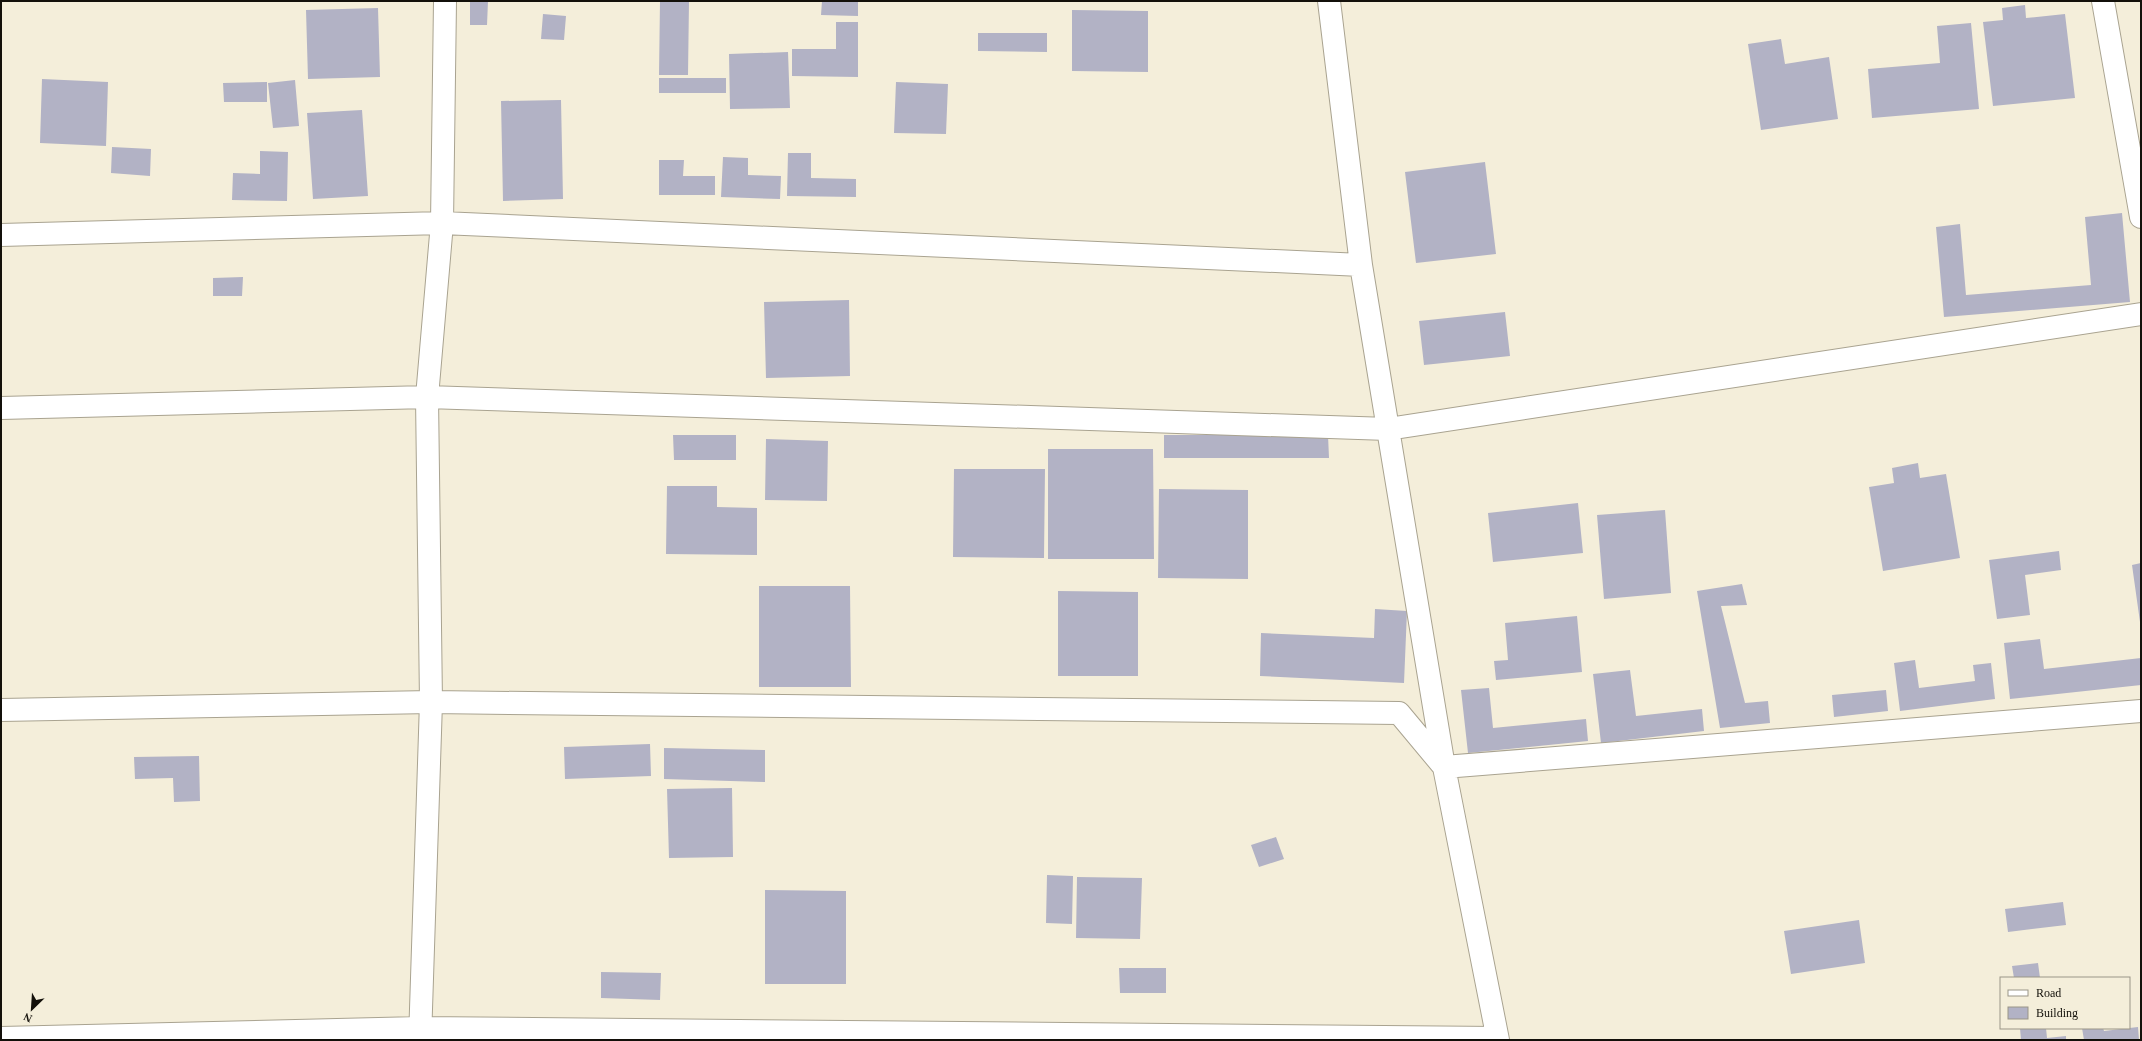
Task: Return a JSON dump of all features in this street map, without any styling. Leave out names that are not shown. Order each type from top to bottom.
[{"type":"street","points":[[420,1034],[431,702],[427,397],[442,223],[445,1]]},
{"type":"street","points":[[1,1038],[420,1034],[1497,1039],[1444,767],[1361,264],[1329,1]]},
{"type":"street","points":[[2103,1],[2141,217]]},
{"type":"street","points":[[1,235],[442,223],[1361,264]]},
{"type":"street","points":[[1,408],[427,397],[1388,429],[2141,314]]},
{"type":"street","points":[[1,710],[431,702],[1399,713],[1444,767]]},
{"type":"street","points":[[1444,767],[2141,711]]},
{"type":"building","points":[[470,1],[488,1],[487,25],[470,25]]},
{"type":"building","points":[[660,1],[689,1],[688,75],[659,75]]},
{"type":"building","points":[[822,1],[858,1],[858,16],[821,15]]},
{"type":"building","points":[[2025,5],[2026,18],[2065,14],[2075,98],[1993,106],[1983,22],[2003,20],[2002,8]]},
{"type":"building","points":[[378,8],[380,77],[308,79],[306,10]]},
{"type":"building","points":[[1072,10],[1148,11],[1148,72],[1072,71]]},
{"type":"building","points":[[543,14],[566,16],[564,40],[541,39]]},
{"type":"building","points":[[836,22],[858,22],[858,77],[792,76],[792,49],[836,49]]},
{"type":"building","points":[[1971,23],[1979,109],[1872,118],[1868,69],[1940,63],[1937,26]]},
{"type":"building","points":[[978,33],[1047,33],[1047,52],[978,51]]},
{"type":"building","points":[[1781,39],[1785,64],[1829,57],[1838,119],[1761,130],[1748,44]]},
{"type":"building","points":[[788,52],[790,108],[730,109],[729,54]]},
{"type":"building","points":[[659,78],[726,78],[726,93],[659,93]]},
{"type":"building","points":[[42,79],[108,82],[106,146],[40,143]]},
{"type":"building","points":[[295,80],[299,126],[273,128],[268,83]]},
{"type":"building","points":[[267,82],[267,102],[224,102],[223,83]]},
{"type":"building","points":[[896,82],[948,84],[946,134],[894,133]]},
{"type":"building","points":[[561,100],[563,199],[503,201],[501,101]]},
{"type":"building","points":[[362,110],[368,196],[313,199],[307,113]]},
{"type":"building","points":[[112,147],[151,149],[150,176],[111,173]]},
{"type":"building","points":[[260,151],[288,152],[287,201],[232,200],[233,173],[260,174]]},
{"type":"building","points":[[788,153],[811,153],[811,178],[856,179],[856,197],[787,196]]},
{"type":"building","points":[[723,157],[748,158],[748,175],[781,176],[780,199],[721,197]]},
{"type":"building","points":[[659,160],[684,160],[683,176],[715,176],[715,195],[659,195]]},
{"type":"building","points":[[1485,162],[1496,254],[1416,263],[1405,172]]},
{"type":"building","points":[[2122,213],[2130,302],[1944,317],[1936,227],[1960,224],[1966,295],[2091,285],[2085,217]]},
{"type":"building","points":[[243,277],[242,296],[213,296],[213,278]]},
{"type":"building","points":[[849,300],[850,376],[766,378],[764,302]]},
{"type":"building","points":[[1505,312],[1510,356],[1424,365],[1419,321]]},
{"type":"building","points":[[673,435],[736,435],[736,460],[674,460]]},
{"type":"building","points":[[1164,435],[1328,435],[1329,458],[1164,458]]},
{"type":"building","points":[[766,439],[828,441],[827,501],[765,500]]},
{"type":"building","points":[[1048,449],[1153,449],[1154,559],[1048,559]]},
{"type":"building","points":[[1918,463],[1920,478],[1946,474],[1960,558],[1883,571],[1869,487],[1894,483],[1892,468]]},
{"type":"building","points":[[954,469],[1045,469],[1044,558],[953,557]]},
{"type":"building","points":[[667,486],[717,486],[717,507],[757,508],[757,555],[666,554]]},
{"type":"building","points":[[1159,489],[1248,490],[1248,579],[1158,578]]},
{"type":"building","points":[[1578,503],[1583,553],[1493,562],[1488,513]]},
{"type":"building","points":[[1665,510],[1671,593],[1604,599],[1597,515]]},
{"type":"building","points":[[2059,551],[2061,570],[2025,575],[2030,615],[1997,619],[1989,560]]},
{"type":"building","points":[[2141,563],[2141,622],[2140,622],[2132,565]]},
{"type":"building","points":[[1742,584],[1747,605],[1721,606],[1745,703],[1768,701],[1770,723],[1720,728],[1697,591]]},
{"type":"building","points":[[759,586],[850,586],[851,687],[759,687]]},
{"type":"building","points":[[1058,591],[1138,592],[1138,676],[1058,676]]},
{"type":"building","points":[[1375,609],[1407,611],[1404,683],[1260,676],[1261,633],[1374,638]]},
{"type":"building","points":[[1577,616],[1582,672],[1496,680],[1494,661],[1508,660],[1505,623]]},
{"type":"building","points":[[2040,639],[2044,669],[2141,658],[2141,685],[2010,699],[2004,643]]},
{"type":"building","points":[[1915,660],[1919,688],[1975,681],[1973,665],[1991,663],[1995,699],[1900,711],[1894,663]]},
{"type":"building","points":[[1630,670],[1636,716],[1702,709],[1704,731],[1601,743],[1593,674]]},
{"type":"building","points":[[1489,688],[1493,728],[1586,719],[1588,741],[1468,753],[1461,690]]},
{"type":"building","points":[[1886,690],[1888,711],[1834,717],[1832,695]]},
{"type":"building","points":[[650,744],[651,776],[565,779],[564,747]]},
{"type":"building","points":[[664,748],[765,750],[765,782],[664,779]]},
{"type":"building","points":[[199,756],[200,801],[174,802],[173,778],[135,779],[134,757]]},
{"type":"building","points":[[732,788],[733,857],[669,858],[667,789]]},
{"type":"building","points":[[1276,837],[1284,859],[1259,867],[1251,845]]},
{"type":"building","points":[[1047,875],[1073,876],[1072,924],[1046,923]]},
{"type":"building","points":[[1077,877],[1142,878],[1140,939],[1076,938]]},
{"type":"building","points":[[765,890],[846,891],[846,984],[765,984]]},
{"type":"building","points":[[2063,902],[2066,925],[2008,932],[2005,909]]},
{"type":"building","points":[[1859,920],[1865,963],[1791,974],[1784,931]]},
{"type":"building","points":[[2038,963],[2040,977],[2014,977],[2012,966]]},
{"type":"building","points":[[1119,968],[1166,968],[1166,993],[1120,993]]},
{"type":"building","points":[[601,972],[661,973],[660,1000],[601,998]]},
{"type":"building","points":[[2138,1027],[2139,1040],[2084,1040],[2082,1029],[2103,1029],[2104,1031]]},
{"type":"building","points":[[2020,1029],[2046,1029],[2047,1038],[2066,1036],[2066,1040],[2021,1040]]}]
